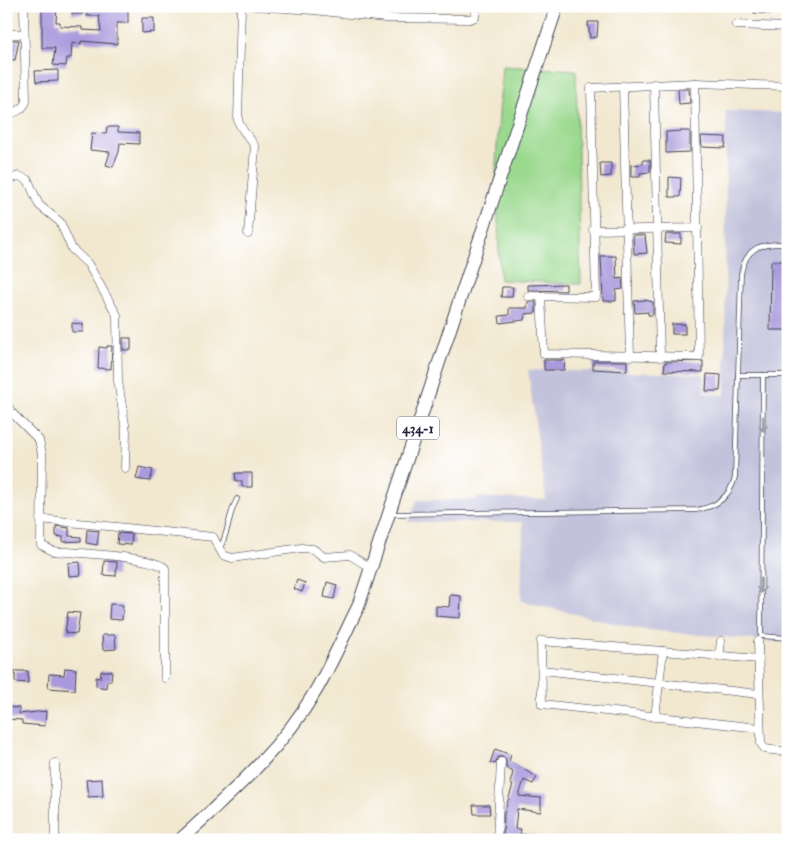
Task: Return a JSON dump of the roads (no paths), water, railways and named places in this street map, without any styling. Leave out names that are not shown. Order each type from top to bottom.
[{"type":"main road","name":"434-1","points":[[180,840],[256,768],[282,740],[315,692],[358,607],[557,6]]},
{"type":"street","points":[[6,112],[22,110],[26,102],[24,6]]},
{"type":"street","points":[[241,6],[238,120],[241,130],[251,137],[255,147],[248,234]]},
{"type":"street","points":[[255,6],[385,18],[470,19],[475,17],[476,6]]},
{"type":"street","points":[[736,25],[788,27]]},
{"type":"street","points":[[6,34],[24,34]]},
{"type":"street","points":[[541,296],[544,354],[700,358],[695,83]]},
{"type":"street","points":[[528,296],[596,297],[591,88],[695,83],[788,86]]},
{"type":"street","points":[[654,84],[659,228],[660,357]]},
{"type":"street","points":[[623,86],[630,356]]},
{"type":"street","points":[[6,180],[19,176],[28,180],[39,205],[60,222],[72,248],[88,264],[117,315],[118,381],[126,431],[125,468]]},
{"type":"street","points":[[593,230],[698,228]]},
{"type":"street","points":[[6,403],[9,413],[39,440],[42,454],[41,544],[46,549],[139,560],[160,564],[165,568],[165,678]]},
{"type":"street","points":[[40,519],[213,537],[223,555],[232,558],[301,548],[313,549],[324,557],[350,555],[371,568]]},
{"type":"street","points":[[758,640],[759,728],[761,744],[765,749],[788,752]]},
{"type":"street","points":[[759,659],[541,641],[542,704],[759,728]]},
{"type":"street","points":[[719,657],[721,641]]},
{"type":"street","points":[[655,717],[663,651]]},
{"type":"street","points":[[542,670],[759,694]]},
{"type":"street","points":[[497,840],[501,762]]},
{"type":"street","points":[[55,764],[55,840]]},
{"type":"lane","points":[[389,514],[696,510],[712,508],[729,493],[735,477],[741,274],[743,261],[760,246],[788,244]]},
{"type":"lane","points":[[738,375],[788,376]]},
{"type":"lane","points":[[763,375],[761,636],[788,638]]},
{"type":"lane","points":[[220,548],[227,536],[231,509],[237,499]]}]
